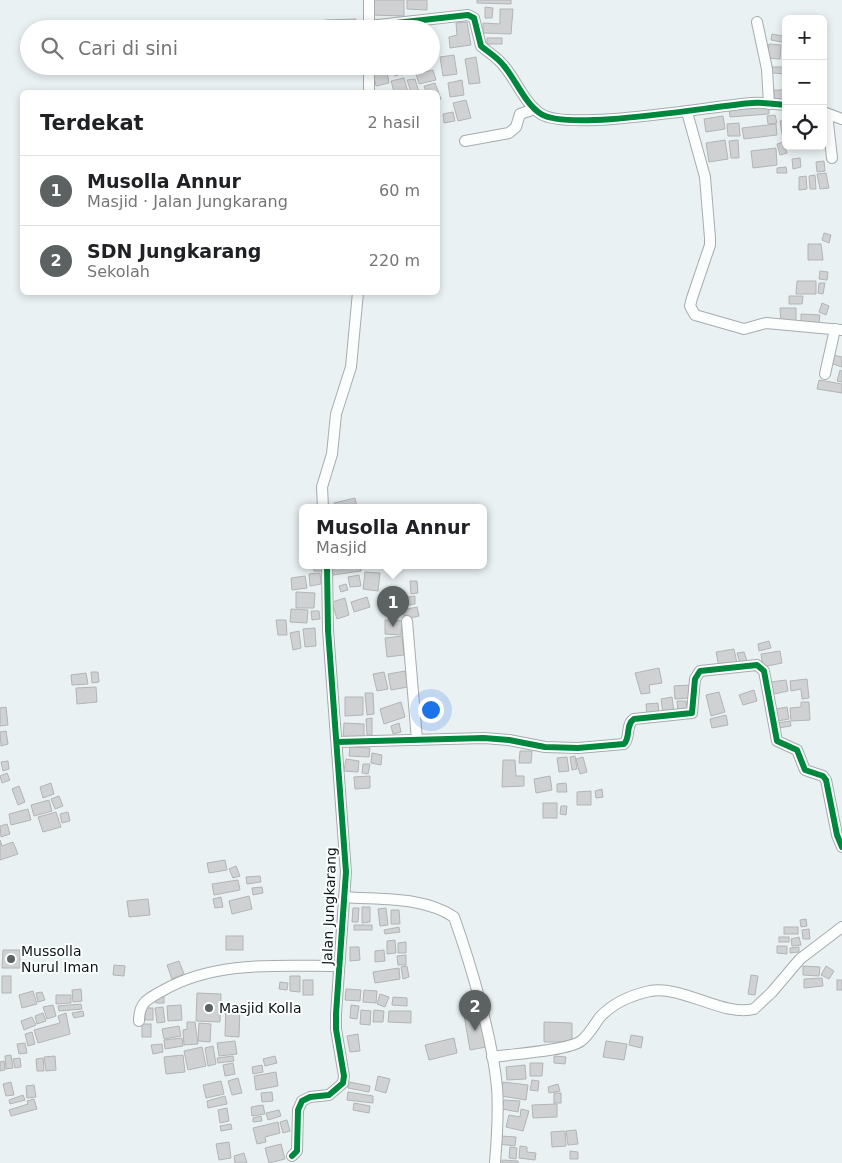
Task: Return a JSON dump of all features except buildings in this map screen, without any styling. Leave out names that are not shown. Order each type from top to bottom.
[{"type":"street","points":[[369,0],[369,20]]},
{"type":"street","points":[[430,20],[468,15],[474,18],[481,46],[496,56],[506,67],[535,109],[550,118],[559,120],[687,112],[754,103],[782,105]]},
{"type":"street","points":[[757,22],[767,69],[769,104]]},
{"type":"street","points":[[369,75],[369,90]]},
{"type":"street","points":[[465,141],[509,133],[516,127],[520,114],[535,109]]},
{"type":"street","points":[[687,112],[705,177],[710,238],[710,245],[690,306],[694,315],[744,329],[766,323],[838,330],[825,374]]},
{"type":"street","points":[[827,114],[842,119]]},
{"type":"street","points":[[827,126],[832,158]]},
{"type":"street","points":[[323,504],[322,487],[332,454],[336,414],[351,367],[358,295]]},
{"type":"street","name":"Jalan Jungkarang","points":[[292,1156],[297,1151],[299,1140],[298,1110],[302,1101],[310,1097],[329,1095],[343,1083],[343,1068],[336,1029],[344,897],[344,840],[328,630],[327,569]]},
{"type":"street","points":[[407,621],[417,740]]},
{"type":"street","points":[[337,742],[492,739],[545,747],[578,748],[624,744],[627,740],[629,724],[634,719],[692,712],[695,679],[700,671],[757,665],[764,671],[777,741],[797,750],[805,770],[823,776],[826,780],[837,835],[842,847]]},
{"type":"street","points":[[344,897],[415,902],[442,909],[454,916],[479,1000],[497,1086],[498,1121],[495,1163]]},
{"type":"street","points":[[492,1057],[571,1046],[587,1036],[609,1008],[620,1001],[652,991],[665,990],[735,1009],[754,1009],[772,992],[800,959],[842,927]]},
{"type":"street","points":[[139,1021],[139,1011],[146,1000],[170,986],[196,976],[224,969],[263,966],[339,966]]},
{"type":"cycle path","points":[[423,20],[468,15],[474,18],[481,46],[504,66],[535,110],[556,119],[610,119],[752,103],[782,105]]},
{"type":"cycle path","points":[[292,1156],[297,1151],[298,1110],[302,1101],[310,1097],[329,1095],[343,1083],[344,1076],[336,1029],[336,1014],[346,872],[328,630],[327,569]]},
{"type":"cycle path","points":[[337,742],[484,738],[509,740],[545,747],[578,748],[624,744],[630,724],[634,719],[692,713],[695,679],[700,671],[757,665],[764,671],[777,741],[797,750],[805,770],[823,776],[826,780],[837,835],[842,847]]},
{"type":"place","name":"Musolla Annur","points":[[393,627]]},
{"type":"place","name":"Mussolla Nurul Iman","points":[[11,959]]},
{"type":"place","name":"Masjid Kolla","points":[[209,1008]]},
{"type":"place","name":"SDN Jungkarang","points":[[475,1031]]}]
